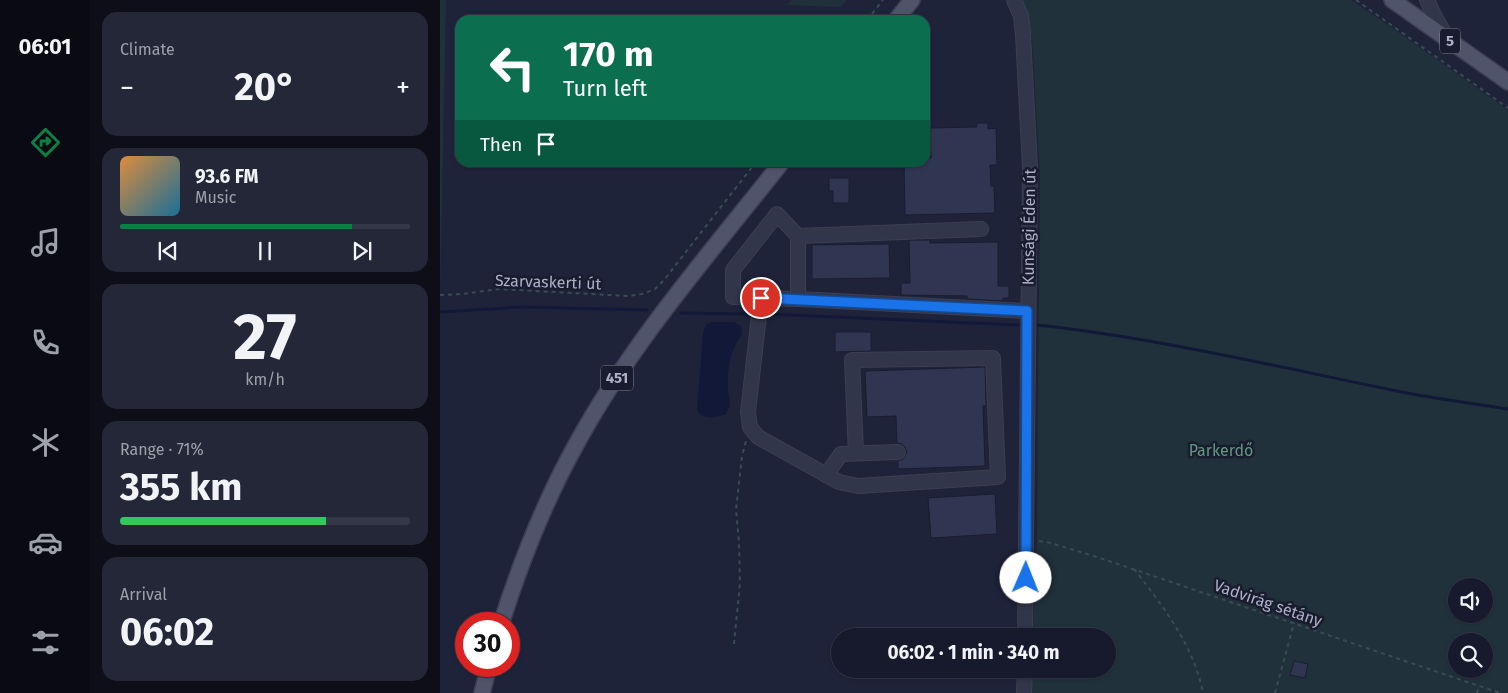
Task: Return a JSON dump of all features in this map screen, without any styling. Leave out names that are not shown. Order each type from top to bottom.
[{"type":"main road","points":[[900,15],[912,0]]},
{"type":"main road","name":"5","points":[[1402,3],[1448,40],[1508,82]]},
{"type":"main road","name":"451","points":[[505,612],[539,520],[559,476],[595,412],[656,324],[778,167]]},
{"type":"main road","points":[[482,693],[486,677]]},
{"type":"street","name":"Kunsági Éden út","points":[[1014,0],[1021,16],[1023,34],[1030,167],[1025,628]]},
{"type":"street","points":[[1427,0],[1448,40]]},
{"type":"street","points":[[798,299],[798,236],[777,214],[732,270],[733,297],[1027,311]]},
{"type":"street","points":[[798,236],[981,229]]},
{"type":"street","points":[[761,298],[748,412],[750,427],[758,437],[839,482],[858,486],[998,477],[993,358],[852,360],[856,453]]},
{"type":"street","points":[[826,475],[841,454],[898,452]]},
{"type":"street","points":[[1024,693],[1025,678]]},
{"type":"path","points":[[871,15],[883,0]]},
{"type":"path","points":[[1356,0],[1508,108]]},
{"type":"path","name":"Szarvaskerti út","points":[[440,295],[500,289],[628,296],[642,294],[654,288],[676,266],[752,167]]},
{"type":"path","points":[[734,644],[740,583],[736,510],[742,456],[750,427]]},
{"type":"path","name":"Vadvirág sétány","points":[[1027,540],[1051,543],[1134,569],[1500,693]]},
{"type":"path","points":[[1134,569],[1187,646],[1203,693]]},
{"type":"path","points":[[1276,693],[1294,623]]},
{"type":"path","points":[[1477,693],[1479,686]]},
{"type":"green space","points":[[440,0],[446,0],[440,290]]},
{"type":"green space","points":[[793,0],[847,0],[841,7],[786,5]]},
{"type":"green space","name":"Parkerdő","points":[[1019,0],[1351,0],[1508,110],[1508,693],[1031,693],[1032,678],[1116,678],[1116,628],[1033,628],[1037,533],[1040,175],[1032,36]]},
{"type":"water","points":[[711,322],[734,322],[741,326],[742,335],[732,353],[729,368],[729,408],[725,415],[717,417],[702,416],[697,410],[703,333],[706,325]]},
{"type":"building","points":[[977,123],[988,123],[988,129],[996,128],[997,165],[990,165],[991,186],[994,186],[995,213],[905,215],[904,167],[930,167],[930,128],[977,127]]},
{"type":"building","points":[[829,178],[849,178],[849,203],[833,203],[833,191],[829,191]]},
{"type":"building","points":[[909,240],[930,240],[930,243],[998,242],[998,286],[1009,286],[1009,298],[1003,298],[1003,301],[967,299],[967,296],[901,295],[901,283],[910,283]]},
{"type":"building","points":[[889,244],[890,278],[812,279],[812,245]]},
{"type":"building","points":[[835,332],[871,332],[871,351],[835,352]]},
{"type":"building","points":[[985,367],[986,406],[983,406],[985,466],[898,469],[898,461],[903,459],[907,452],[902,444],[897,443],[896,416],[867,417],[865,371]]},
{"type":"building","points":[[995,494],[997,534],[931,538],[928,498]]},
{"type":"building","points":[[1294,661],[1308,664],[1305,678],[1290,675]]},
{"type":"waterway","points":[[440,312],[522,307],[647,310]]},
{"type":"waterway","points":[[681,313],[750,314]]},
{"type":"waterway","points":[[768,314],[1018,325]]},
{"type":"waterway","points":[[1037,325],[1171,345],[1406,393],[1508,409]]},
{"type":"route","points":[[761,298],[1027,311],[1026,578]]}]
